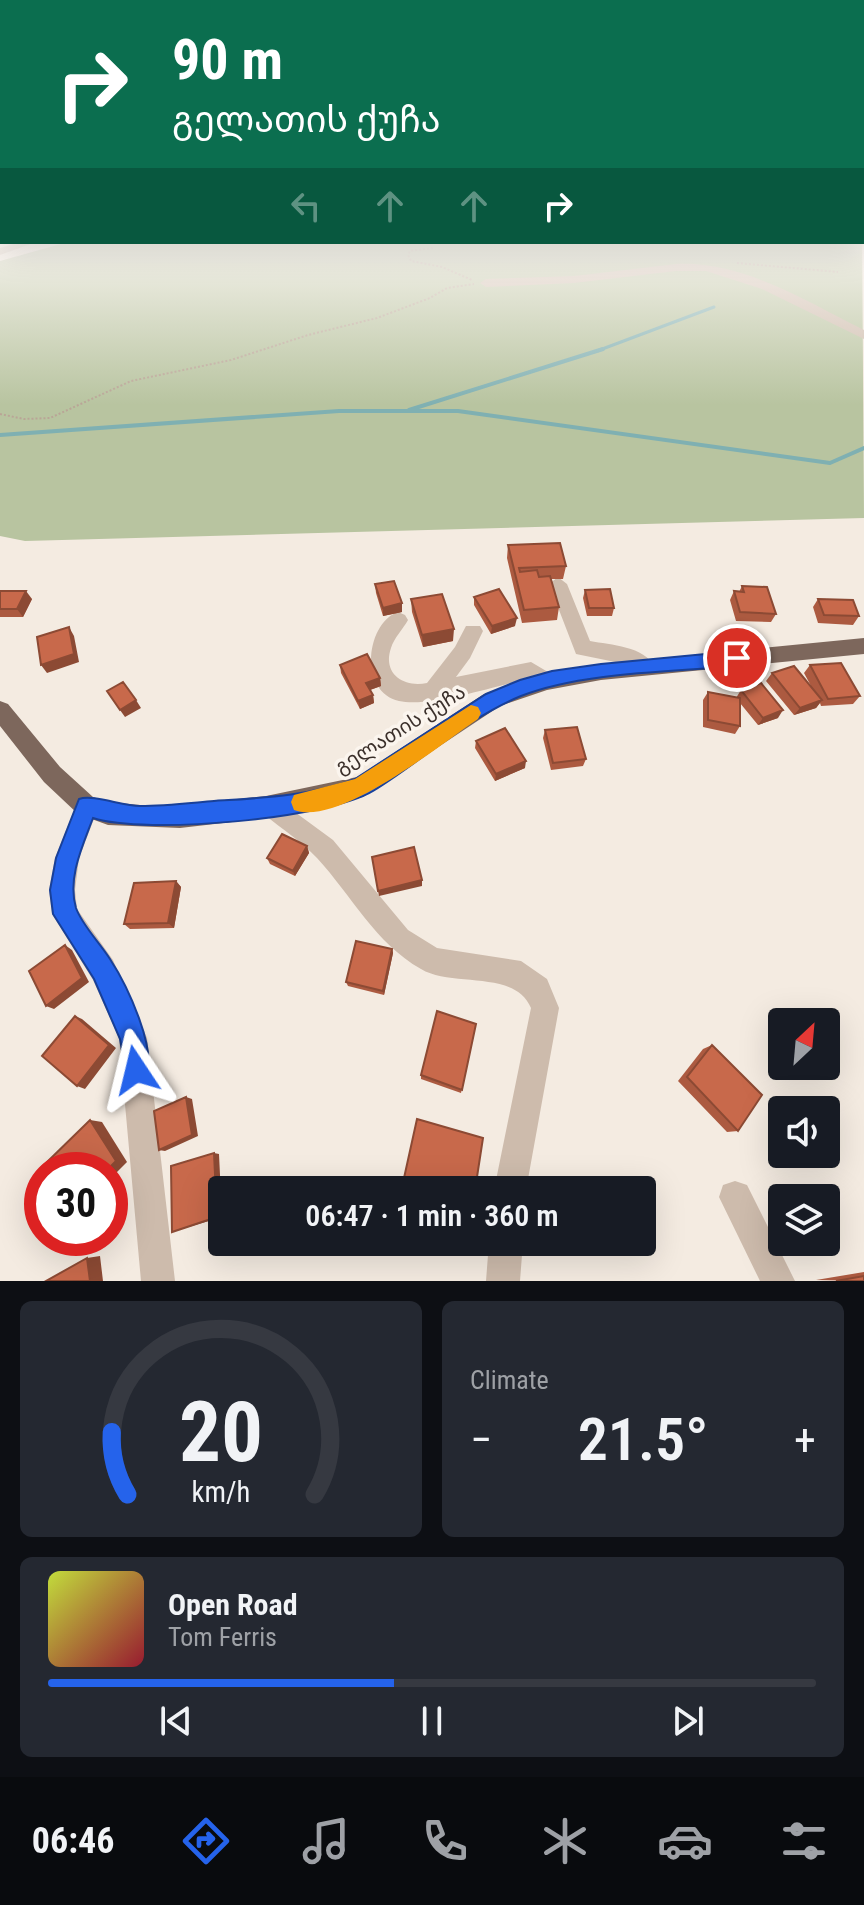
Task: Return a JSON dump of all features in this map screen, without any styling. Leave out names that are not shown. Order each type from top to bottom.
[{"type":"main road","name":"გელათის ქუჩა","points":[[87,806],[114,815],[139,816],[273,807],[340,795],[363,786],[492,700],[546,681],[645,667],[864,646]]},
{"type":"main road","points":[[0,710],[54,774],[87,806]]},
{"type":"street","points":[[757,285],[864,335]]},
{"type":"street","points":[[558,584],[583,648],[630,657],[645,667]]},
{"type":"street","points":[[398,620],[380,648],[380,665],[387,683],[399,692],[418,694],[531,670],[546,681]]},
{"type":"street","points":[[434,690],[463,652],[473,631]]},
{"type":"street","points":[[87,806],[67,858],[62,890],[65,914],[103,970],[133,1038],[158,1281]]},
{"type":"street","points":[[273,807],[324,848],[399,939],[432,961],[521,975],[537,989],[545,1008],[513,1176]]},
{"type":"street","points":[[735,1197],[778,1281]]},
{"type":"street","points":[[503,1281],[505,1256]]},
{"type":"path","points":[[0,414],[24,419],[50,418],[131,381],[231,360],[265,347],[377,318],[430,298],[447,288],[472,285]]},
{"type":"green space","points":[[0,285],[862,285],[864,518],[25,541],[0,536]]},
{"type":"building","points":[[560,543],[566,566],[519,568],[520,572],[537,570],[539,577],[550,576],[559,607],[524,610],[508,545]]},
{"type":"building","points":[[394,581],[402,603],[383,608],[375,584]]},
{"type":"building","points":[[742,586],[767,587],[776,614],[740,612],[734,591],[744,592]]},
{"type":"building","points":[[499,589],[517,618],[492,626],[474,597]]},
{"type":"building","points":[[610,589],[614,608],[589,608],[585,590]]},
{"type":"building","points":[[0,591],[26,591],[17,609],[0,609]]},
{"type":"building","points":[[442,594],[454,629],[422,635],[411,599]]},
{"type":"building","points":[[818,599],[853,600],[859,616],[824,615]]},
{"type":"building","points":[[69,627],[74,654],[41,665],[37,637]]},
{"type":"building","points":[[367,654],[380,678],[366,683],[373,695],[358,701],[340,665]]},
{"type":"building","points":[[841,663],[860,696],[828,699],[810,665]]},
{"type":"building","points":[[794,666],[822,700],[800,708],[772,673]]},
{"type":"building","points":[[123,682],[136,700],[120,710],[107,691]]},
{"type":"building","points":[[761,683],[783,710],[763,718],[741,690]]},
{"type":"building","points":[[708,692],[740,698],[740,726],[708,720]]},
{"type":"building","points":[[577,727],[586,759],[553,763],[545,730]]},
{"type":"building","points":[[505,728],[526,761],[496,774],[476,741]]},
{"type":"building","points":[[282,834],[307,846],[293,871],[267,858]]},
{"type":"building","points":[[414,847],[422,880],[378,891],[372,857]]},
{"type":"building","points":[[176,881],[168,923],[124,924],[134,883]]},
{"type":"building","points":[[356,941],[392,949],[383,991],[346,982]]},
{"type":"building","points":[[65,945],[82,978],[46,1006],[29,971]]},
{"type":"building","points":[[437,1011],[476,1024],[462,1090],[421,1075]]},
{"type":"building","points":[[75,1016],[109,1045],[77,1086],[42,1056]]},
{"type":"building","points":[[712,1045],[762,1095],[738,1131],[687,1077]]},
{"type":"building","points":[[186,1097],[192,1135],[159,1150],[154,1111]]},
{"type":"building","points":[[417,1119],[483,1138],[477,1176],[404,1176]]},
{"type":"building","points":[[90,1120],[110,1152],[57,1152]]},
{"type":"building","points":[[214,1153],[215,1176],[208,1176],[208,1220],[172,1232],[171,1166]]},
{"type":"building","points":[[87,1258],[90,1281],[46,1281]]},
{"type":"building","points":[[864,1276],[864,1281],[836,1281]]},
{"type":"waterway","points":[[599,350],[714,307]]},
{"type":"waterway","points":[[599,350],[603,349]]},
{"type":"waterway","points":[[409,410],[599,350]]},
{"type":"waterway","points":[[0,435],[339,411],[458,411],[830,463],[864,448]]},
{"type":"slow traffic","points":[[302,802],[340,795],[363,786],[471,713]]},
{"type":"route","points":[[136,1070],[133,1038],[103,970],[65,914],[62,890],[67,858],[87,806],[114,815],[139,816],[273,807],[340,795],[363,786],[492,700],[520,688],[552,679],[601,672],[737,658]]}]
